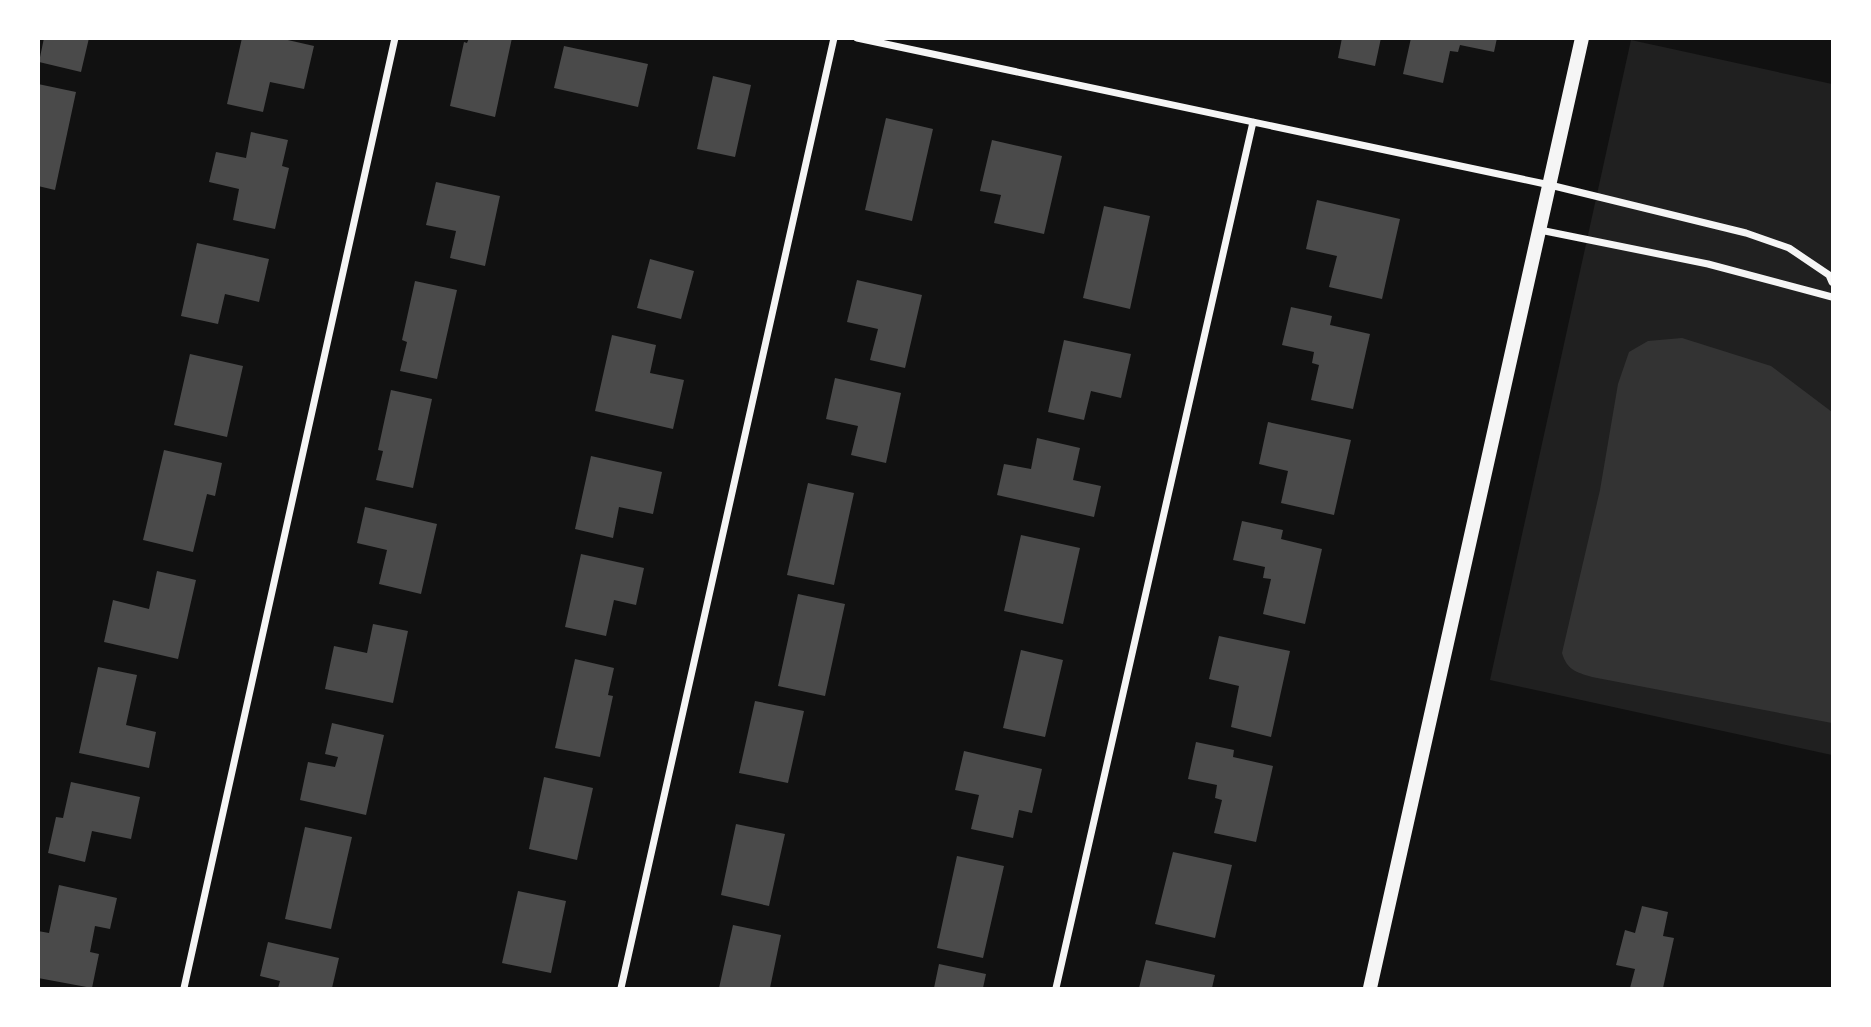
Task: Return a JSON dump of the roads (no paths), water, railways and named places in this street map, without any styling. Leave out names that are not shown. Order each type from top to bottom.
[{"type":"main road","points":[[1370,989],[1582,38]]},
{"type":"street","points":[[184,989],[395,38]]},
{"type":"street","points":[[621,989],[834,38]]},
{"type":"street","points":[[857,38],[1550,186],[1746,233],[1789,248],[1829,275],[1832,282]]},
{"type":"street","points":[[1056,989],[1253,122]]},
{"type":"street","points":[[1540,230],[1708,264],[1832,297]]}]
